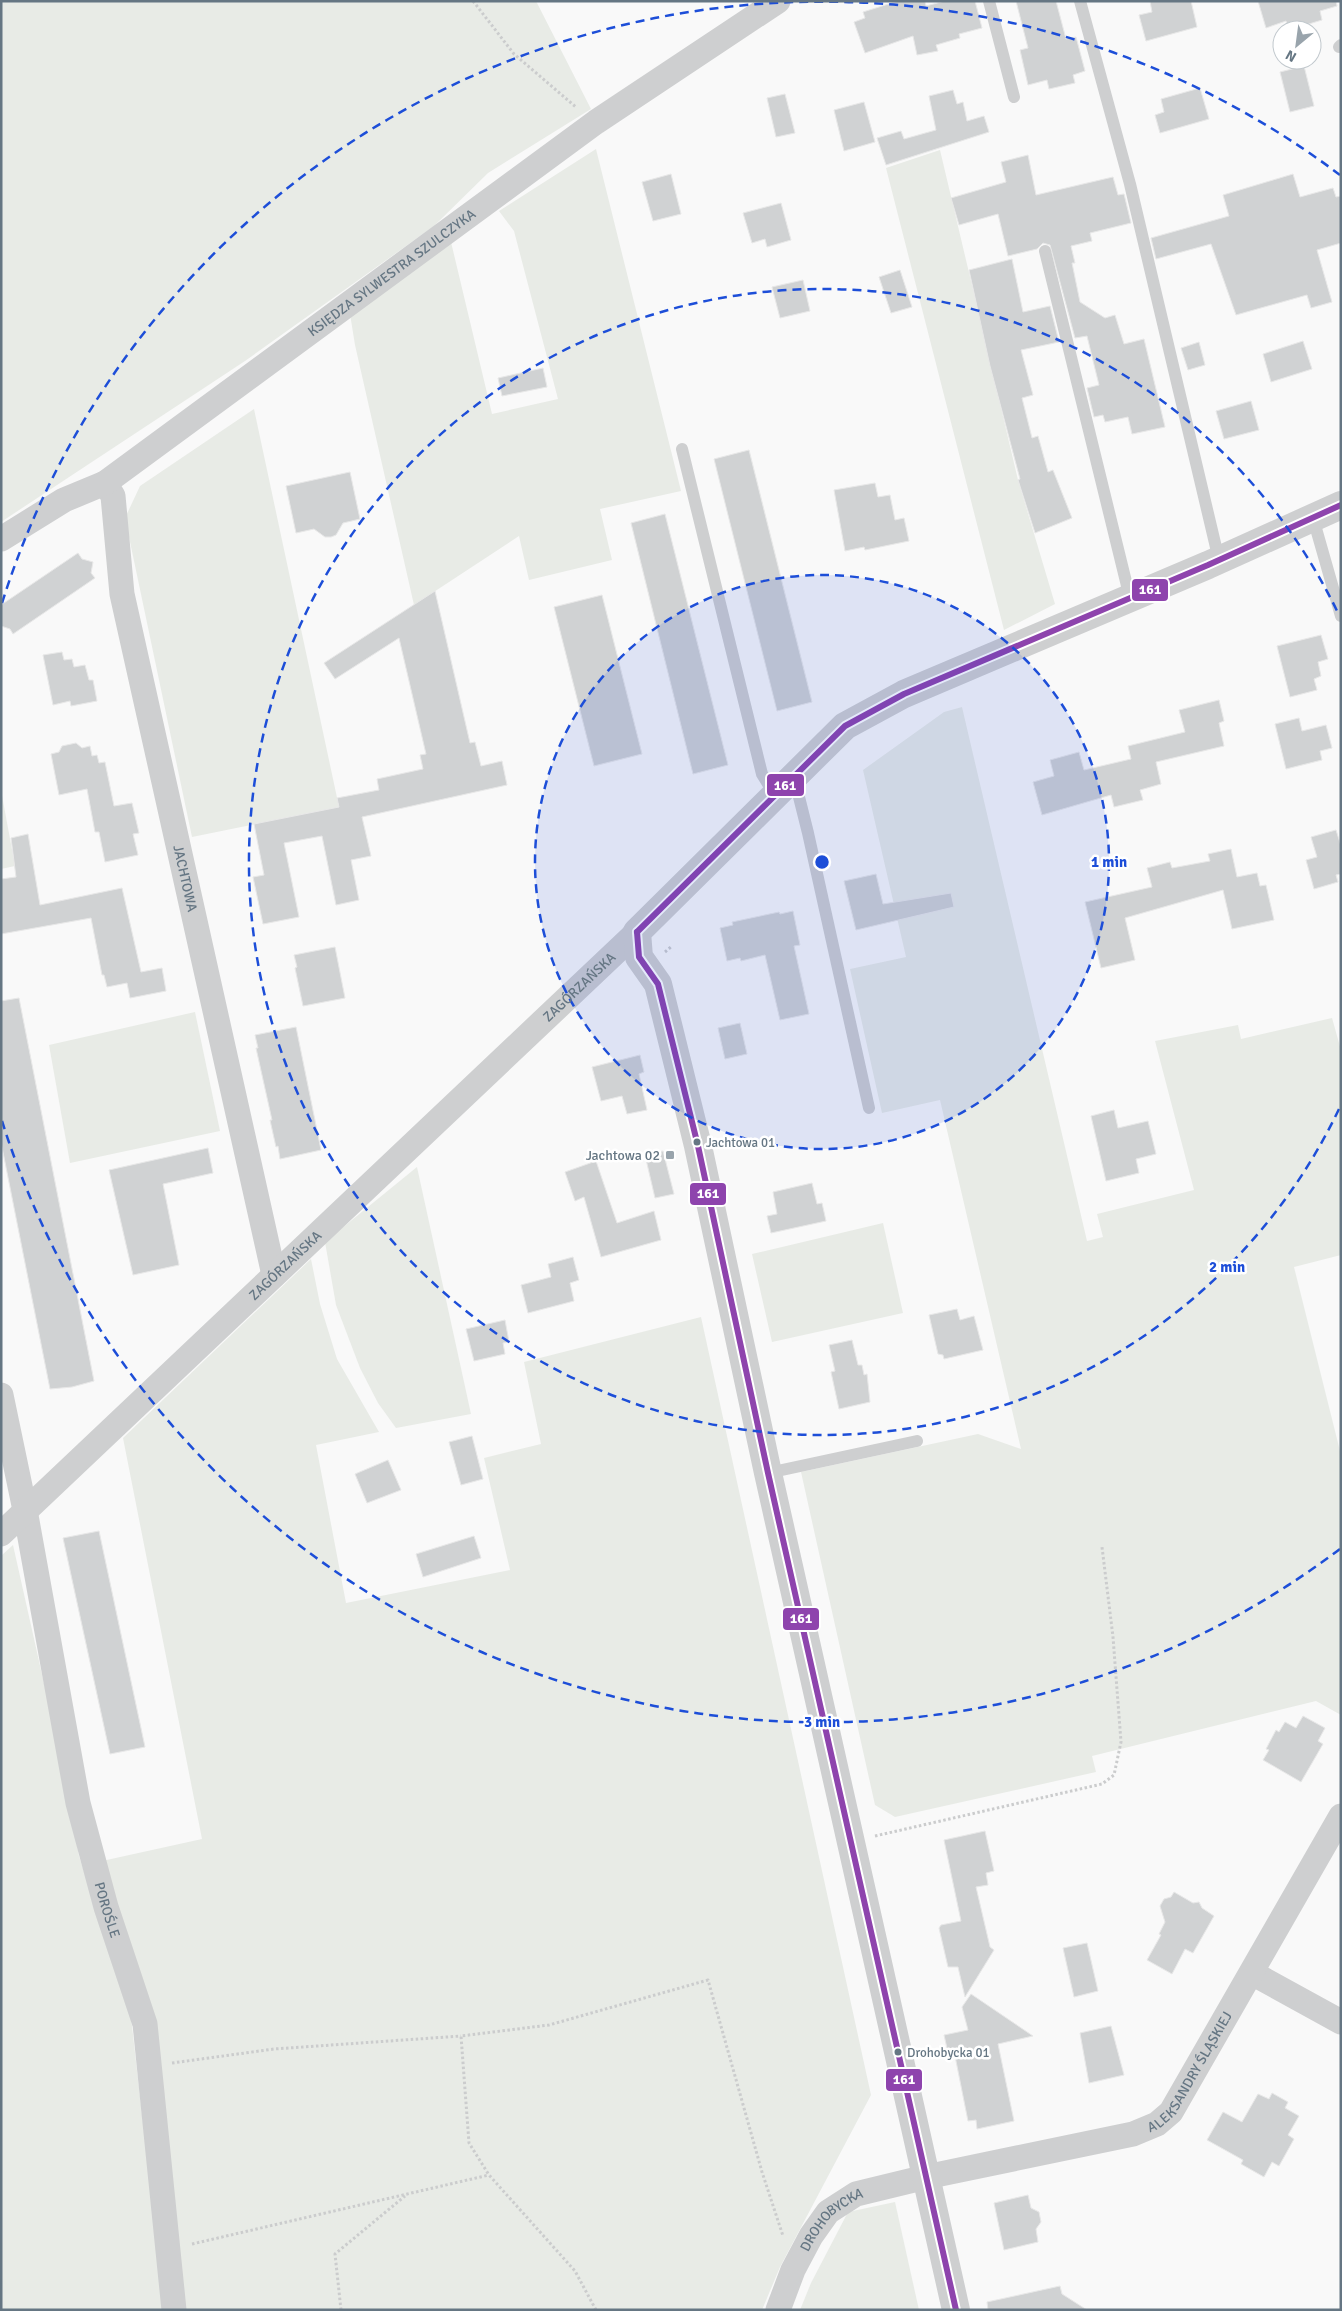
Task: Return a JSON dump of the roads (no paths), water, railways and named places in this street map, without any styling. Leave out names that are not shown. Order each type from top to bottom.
[{"type":"street","name":"KSIĘDZA SYLWESTRA SZULCZYKA","points":[[1,539],[64,500],[105,483],[596,122],[778,1]]},
{"type":"street","name":"JACHTOWA","points":[[105,483],[113,496],[122,594],[274,1275]]},
{"type":"street","name":"ZAGÓRZAŃSKA","points":[[1,1534],[637,932],[845,726],[887,704],[1030,640],[1219,560],[1341,505]]},
{"type":"street","points":[[637,932],[639,957],[658,984],[698,1146],[768,1473],[852,1838],[956,2310]]},
{"type":"street","name":"POROŚLE","points":[[1,1395],[25,1510],[78,1803],[106,1907],[145,2024],[174,2310]]},
{"type":"street","name":"ALEKSANDRY ŚLĄSKIEJ","points":[[926,2177],[1133,2134],[1157,2124],[1170,2112],[1341,1816]]},
{"type":"street","points":[[1252,1973],[1341,2022]]},
{"type":"street","name":"DROHOBYCKA","points":[[778,2310],[793,2270],[811,2236],[828,2212],[856,2194],[926,2177]]},
{"type":"lane","points":[[989,1],[1014,97]]},
{"type":"lane","points":[[1080,1],[1130,184],[1219,560]]},
{"type":"lane","points":[[1046,251],[1130,598]]},
{"type":"lane","points":[[682,449],[762,774],[785,786],[808,833],[869,1108]]},
{"type":"lane","points":[[1313,518],[1341,616]]},
{"type":"lane","points":[[768,1473],[917,1441]]},
{"type":"place","name":"Jachtowa 01","points":[[697,1142]]},
{"type":"place","name":"Jachtowa 02","points":[[670,1155]]},
{"type":"place","name":"Drohobycka 01","points":[[898,2052]]}]
